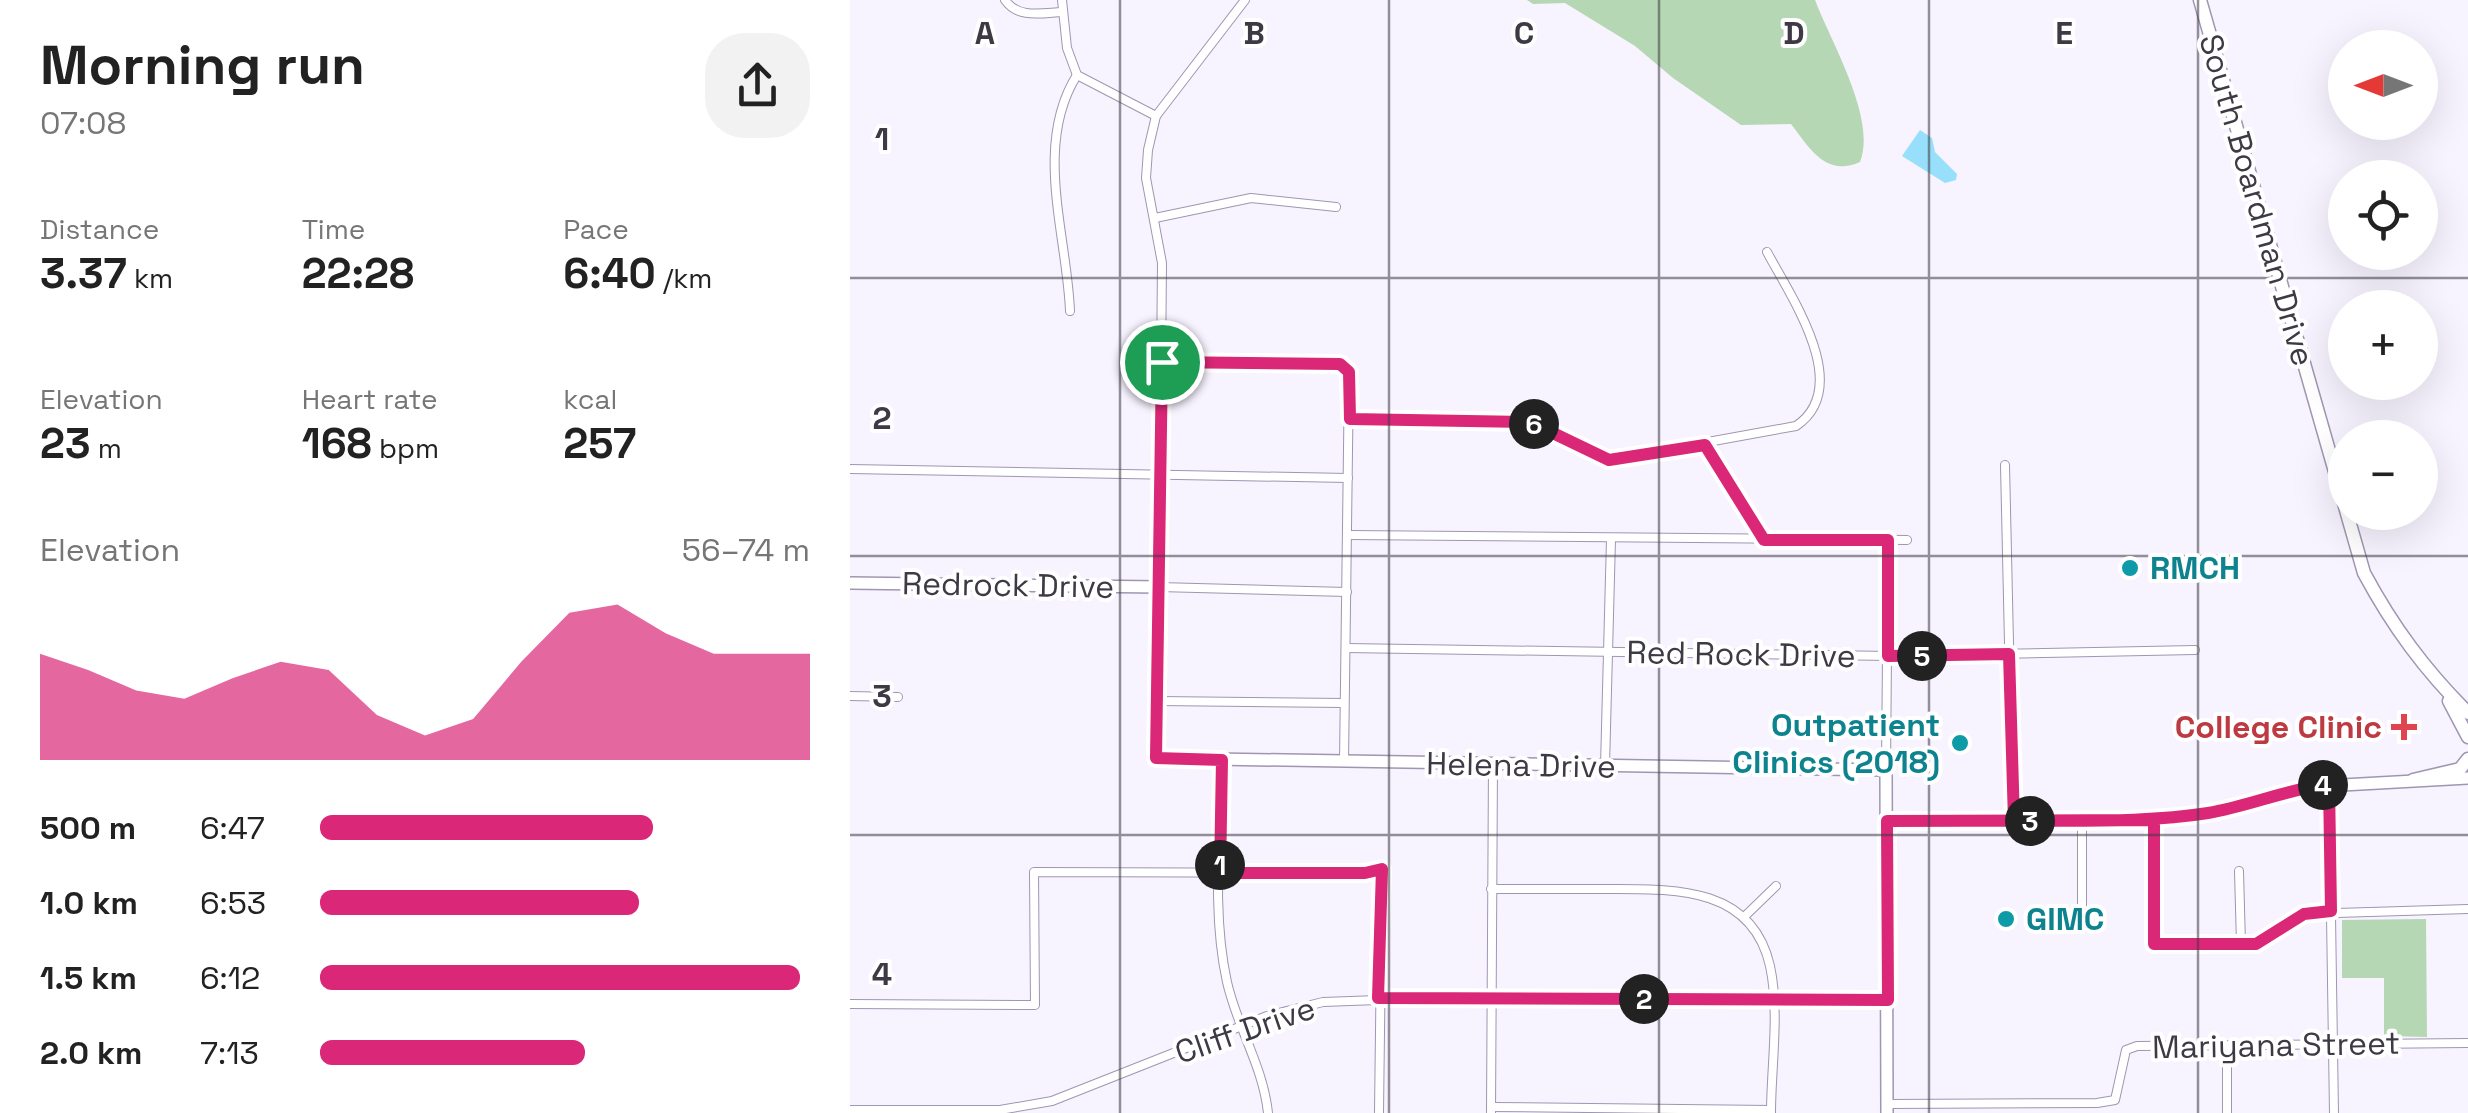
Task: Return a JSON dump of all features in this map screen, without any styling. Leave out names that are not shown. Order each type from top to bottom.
[{"type":"main road","name":"South Boardman Drive","points":[[2200,0],[2364,573],[2390,622],[2441,686]]},
{"type":"main road","name":"Redrock Drive","points":[[850,584],[1158,587]]},
{"type":"main road","points":[[1156,702],[1158,587]]},
{"type":"main road","points":[[2441,686],[2468,713]]},
{"type":"main road","points":[[2441,686],[2468,736]]},
{"type":"main road","name":"Helena Drive","points":[[1156,702],[1156,758],[1886,770]]},
{"type":"main road","points":[[2413,780],[2460,769],[2468,759]]},
{"type":"main road","points":[[1886,770],[1886,1109]]},
{"type":"main road","points":[[1887,821],[2154,820],[2212,812],[2329,784],[2468,778]]},
{"type":"street","points":[[1005,0],[1010,8],[1027,14],[1062,12]]},
{"type":"street","points":[[1062,0],[1077,74],[1058,130],[1054,168],[1068,258],[1070,310]]},
{"type":"street","points":[[1158,587],[1162,263],[1146,178],[1156,116],[1245,0]]},
{"type":"street","points":[[1077,74],[1156,116]]},
{"type":"street","points":[[1155,218],[1251,198],[1336,206]]},
{"type":"street","points":[[1350,419],[1530,422],[1609,460],[1796,426],[1818,405],[1822,383],[1800,316],[1766,252]]},
{"type":"street","points":[[1162,362],[1340,364],[1349,372],[1344,762]]},
{"type":"street","points":[[1705,445],[1764,540]]},
{"type":"street","points":[[2005,465],[2014,821]]},
{"type":"street","points":[[850,470],[1348,478]]},
{"type":"street","points":[[1348,535],[1906,540]]},
{"type":"street","points":[[1605,766],[1611,539]]},
{"type":"street","points":[[1886,770],[1888,540]]},
{"type":"street","name":"Redrock Drive","points":[[1158,587],[1347,592]]},
{"type":"street","name":"Red Rock Drive","points":[[1346,648],[1888,656],[2195,650]]},
{"type":"street","points":[[850,696],[898,697]]},
{"type":"street","points":[[1156,702],[1344,703]]},
{"type":"street","points":[[1222,760],[1220,931],[1227,984],[1264,1084],[1268,1113]]},
{"type":"street","points":[[1491,889],[1701,892],[1744,917],[1766,954],[1772,1000],[1771,1111],[1492,1110],[1491,889],[1493,764]]},
{"type":"street","points":[[2329,784],[2334,1113]]},
{"type":"street","points":[[2082,820],[2082,916]]},
{"type":"street","points":[[2154,820],[2154,944],[2256,944],[2304,914],[2468,909]]},
{"type":"street","points":[[850,1004],[1035,1005],[1034,872],[1365,873],[1382,869],[1379,1113]]},
{"type":"street","points":[[2239,871],[2241,944]]},
{"type":"street","points":[[1744,917],[1776,886]]},
{"type":"street","name":"Cliff Drive","points":[[850,1110],[1000,1110],[1052,1101],[1305,1005],[1378,998],[1888,1000]]},
{"type":"street","name":"Mariyana Street","points":[[1886,1109],[2097,1104],[2115,1100],[2126,1050],[2468,1043]]},
{"type":"street","points":[[2226,1046],[2228,1113]]},
{"type":"green space","points":[[1527,0],[1815,0],[1857,103],[1864,144],[1860,162],[1848,166],[1828,163],[1812,151],[1791,124],[1741,125],[1635,46],[1565,3],[1533,4]]},
{"type":"green space","points":[[2426,919],[2427,1037],[2384,1036],[2384,978],[2342,978],[2342,920]]},
{"type":"water","points":[[1920,130],[1932,138],[1935,152],[1957,174],[1956,180],[1945,183],[1902,156]]},
{"type":"place","name":"RMCH","points":[[2130,568]]},
{"type":"place","name":"College Clinic","points":[[2404,727]]},
{"type":"place","name":"Outpatient Clinics (2018)","points":[[1960,743]]},
{"type":"place","name":"GIMC","points":[[2006,919]]},
{"type":"route","points":[[1162,362],[1156,758],[1222,760],[1220,873],[1365,873],[1382,869],[1378,998],[1888,1000],[1887,821],[2014,821],[2154,820],[2154,944],[2256,944],[2289,920],[2331,911],[2329,784],[2212,812],[2154,820],[2082,820],[2014,821],[2009,654],[1888,656],[1888,540],[1764,540],[1705,445],[1609,460],[1550,428],[1530,422],[1350,419],[1349,372],[1340,364],[1162,362]]}]
